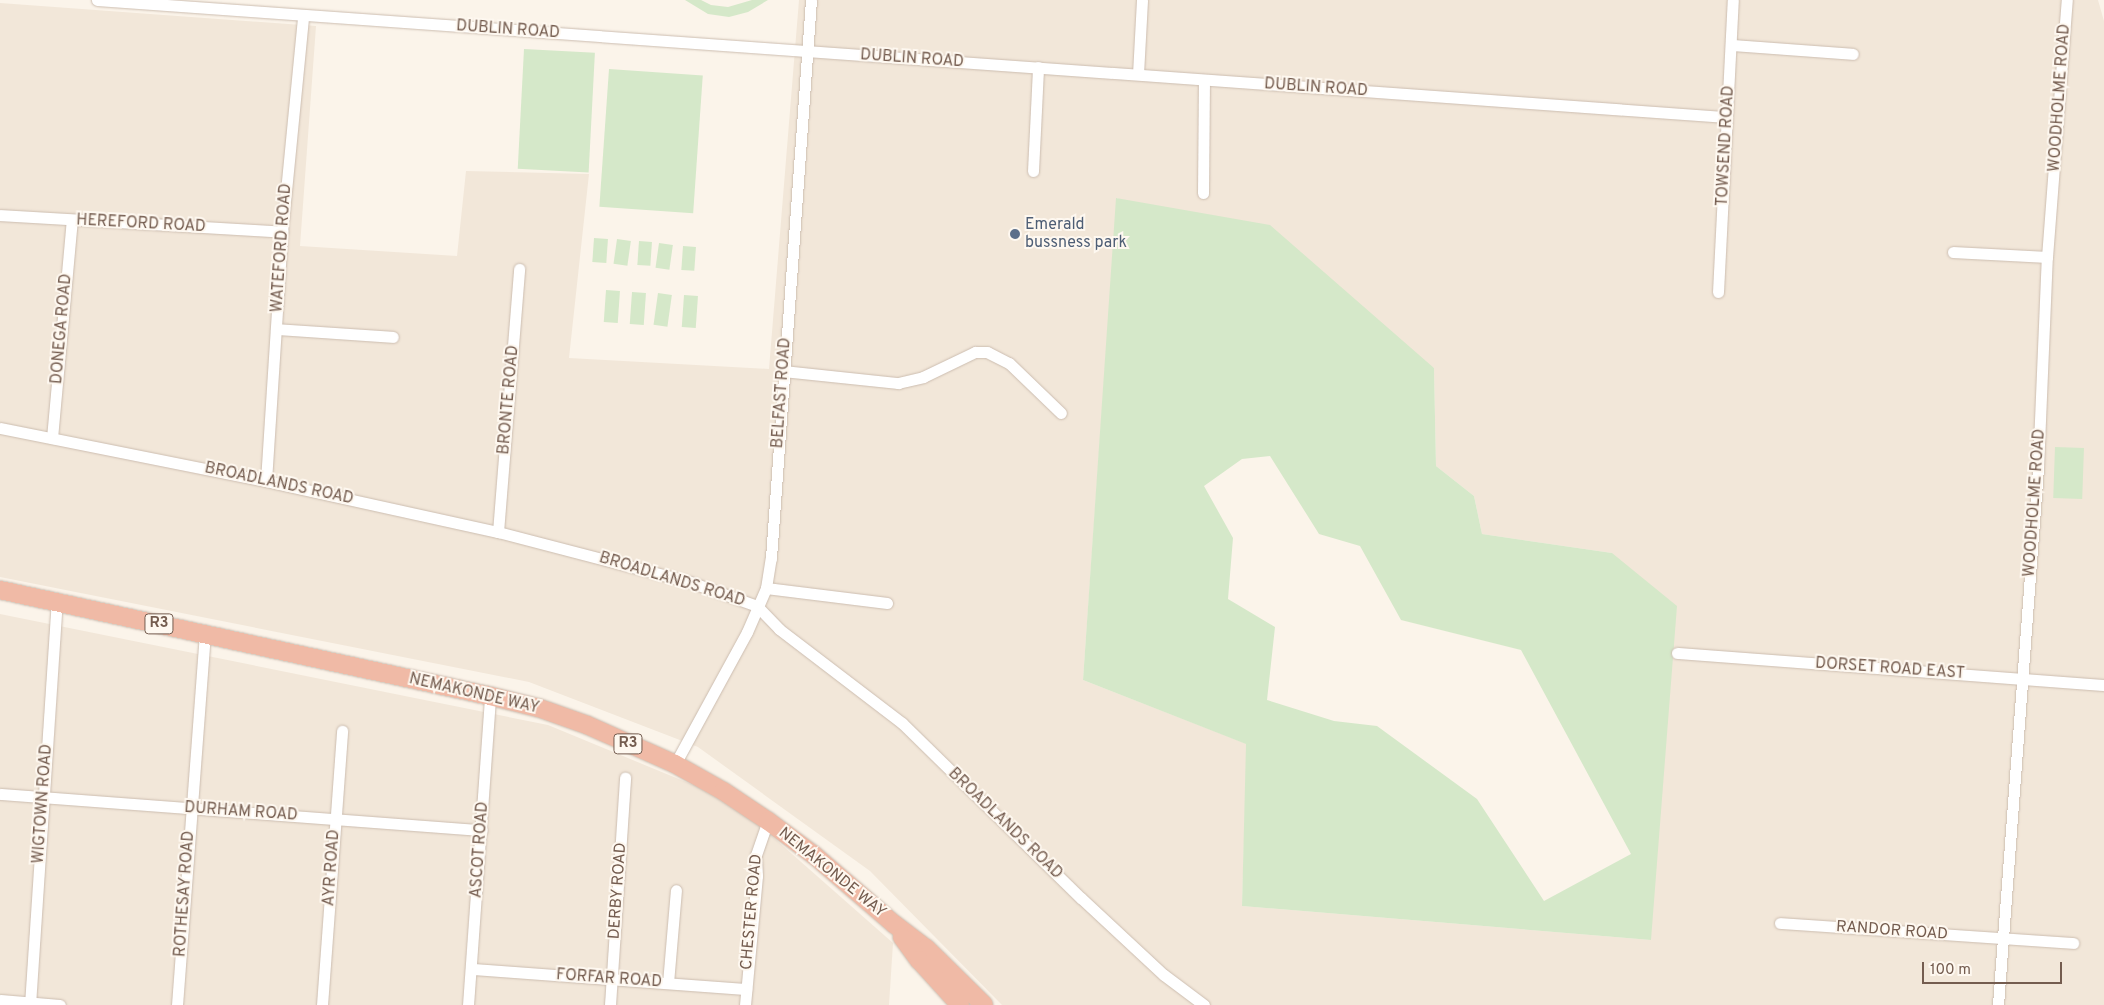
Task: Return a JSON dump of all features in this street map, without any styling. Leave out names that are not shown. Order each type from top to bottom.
[{"type":"highway","name":"NEMAKONDE WAY","points":[[0,590],[490,696],[562,715],[675,764],[723,791],[768,821],[814,855],[894,924],[935,956],[984,1005]]},
{"type":"highway","name":"NEMAKONDE WAY","points":[[894,924],[919,960],[960,1005]]},
{"type":"street","name":"DUBLIN ROAD","points":[[97,0],[1727,117]]},
{"type":"street","name":"BELFAST ROAD","points":[[675,764],[747,632],[766,588],[771,558],[811,0]]},
{"type":"street","points":[[1138,74],[1142,0]]},
{"type":"street","name":"TOWSEND ROAD","points":[[1718,292],[1733,0]]},
{"type":"street","name":"WOODHOLME ROAD","points":[[1998,1005],[2038,468],[2048,258],[2067,0]]},
{"type":"street","name":"WATEFORD ROAD","points":[[266,481],[282,232],[303,16]]},
{"type":"street","points":[[1731,45],[1853,54]]},
{"type":"street","points":[[1033,171],[1038,67]]},
{"type":"street","points":[[1203,192],[1204,80]]},
{"type":"street","name":"HEREFORD ROAD","points":[[0,215],[282,232]]},
{"type":"street","name":"DONEGA ROAD","points":[[52,438],[72,220]]},
{"type":"street","points":[[1952,252],[2048,258]]},
{"type":"street","name":"BRONTE ROAD","points":[[498,532],[519,269]]},
{"type":"street","points":[[276,329],[394,337]]},
{"type":"street","points":[[783,371],[898,383],[923,377],[975,352],[987,352],[1009,363],[1061,413]]},
{"type":"street","name":"BROADLANDS ROAD","points":[[0,428],[266,481],[498,532],[690,582],[757,606],[779,629],[902,723],[1081,898],[1164,975],[1204,1005]]},
{"type":"street","points":[[766,588],[887,602]]},
{"type":"street","name":"WIGTOWN ROAD","points":[[30,1004],[57,602]]},
{"type":"street","name":"ROTHESAY ROAD","points":[[177,1005],[205,634]]},
{"type":"street","name":"DORSET ROAD EAST","points":[[1677,653],[2104,685]]},
{"type":"street","name":"ASCOT ROAD","points":[[468,1005],[482,830],[490,696]]},
{"type":"street","name":"AYR ROAD","points":[[322,1005],[342,731]]},
{"type":"street","name":"DERBY ROAD","points":[[610,1005],[625,777]]},
{"type":"street","name":"DURHAM ROAD","points":[[0,794],[482,830]]},
{"type":"street","name":"CHESTER ROAD","points":[[745,1005],[757,876],[756,855],[768,821]]},
{"type":"street","points":[[668,984],[676,890]]},
{"type":"street","name":"RANDOR ROAD","points":[[1780,923],[2073,943]]},
{"type":"street","name":"FORFAR ROAD","points":[[472,969],[746,989]]},
{"type":"street","points":[[0,1000],[60,1005]]},
{"type":"shaded area","points":[[799,0],[2098,0],[2104,21],[2104,1005],[1002,1005],[870,871],[698,747],[529,682],[0,577],[0,3],[316,26],[300,246],[457,256],[466,171],[589,174],[569,358],[769,369]],"holes":[[[1117,198],[1434,368],[1436,466],[1474,496],[1482,534],[1612,553],[1651,940],[1242,906],[1247,744],[1083,680]]]},
{"type":"shaded area","points":[[0,614],[548,725],[698,787],[757,823],[893,943],[889,1005],[0,1005]]},
{"type":"green space","points":[[685,0],[701,0],[711,5],[728,7],[752,0],[768,0],[748,12],[729,17],[708,14]]},
{"type":"green space","points":[[524,49],[595,53],[589,173],[518,169]]},
{"type":"green space","points":[[609,69],[703,76],[693,213],[599,207]]},
{"type":"green space","points":[[1116,198],[1270,225],[1434,368],[1436,466],[1474,496],[1482,534],[1612,553],[1677,606],[1651,940],[1242,906],[1246,744],[1083,680]],"holes":[[[1270,456],[1319,534],[1360,546],[1401,620],[1521,650],[1631,854],[1544,901],[1477,799],[1377,726],[1334,721],[1267,700],[1275,627],[1228,599],[1233,538],[1204,486],[1242,459]]]},
{"type":"green space","points":[[594,238],[608,239],[606,263],[592,262]]},
{"type":"green space","points":[[617,239],[631,241],[627,266],[614,264]]},
{"type":"green space","points":[[639,241],[652,242],[650,266],[637,265]]},
{"type":"green space","points":[[659,243],[673,245],[669,270],[656,268]]},
{"type":"green space","points":[[683,246],[696,247],[694,271],[681,270]]},
{"type":"green space","points":[[606,290],[620,291],[618,323],[604,322]]},
{"type":"green space","points":[[632,292],[646,293],[644,325],[630,324]]},
{"type":"green space","points":[[658,293],[672,295],[667,327],[654,325]]},
{"type":"green space","points":[[684,295],[698,296],[696,328],[682,327]]},
{"type":"green space","points":[[2055,447],[2084,448],[2082,499],[2053,498]]},
{"type":"place","name":"Emerald bussness park","points":[[1015,234]]}]
